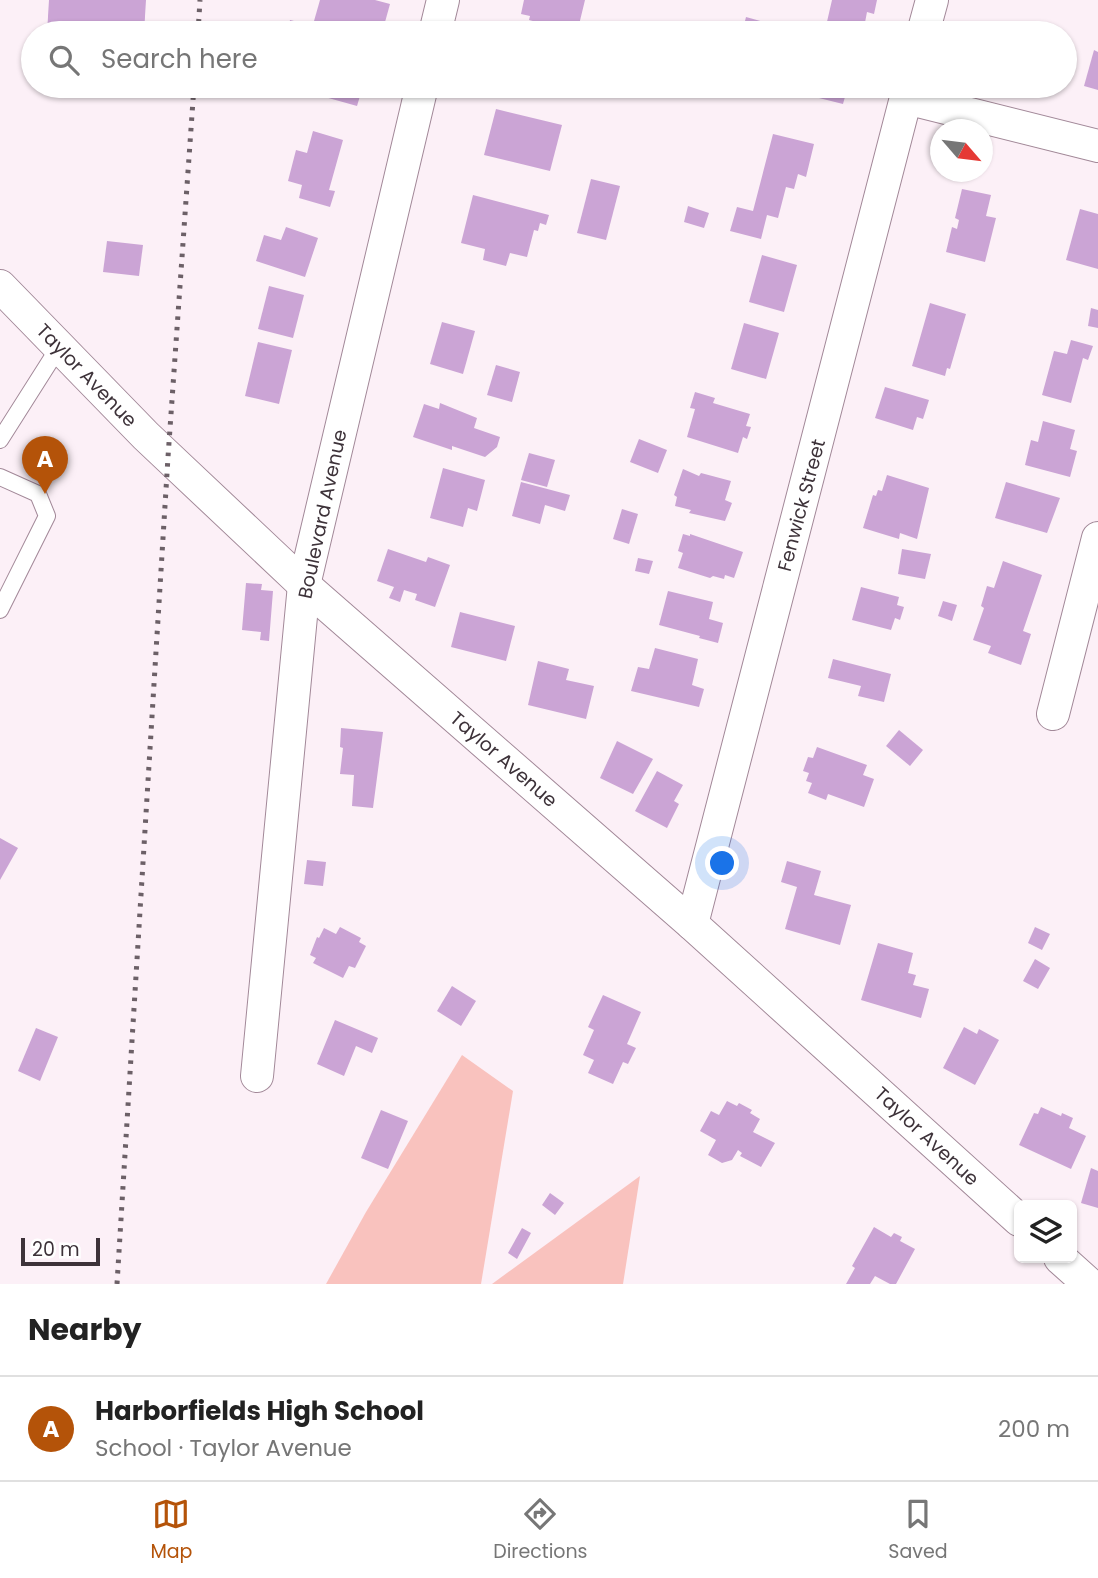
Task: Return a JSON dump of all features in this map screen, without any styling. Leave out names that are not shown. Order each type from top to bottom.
[{"type":"street","points":[[438,21],[443,0]]},
{"type":"street","points":[[926,21],[932,0]]},
{"type":"street","name":"Boulevard Avenue","points":[[257,1076],[304,585],[419,98]]},
{"type":"street","name":"Fenwick Street","points":[[692,924],[906,98]]},
{"type":"street","points":[[929,98],[1098,146]]},
{"type":"street","name":"Taylor Avenue","points":[[0,286],[146,436],[304,585],[692,924],[1014,1215]]},
{"type":"street","points":[[1054,714],[1098,538]]},
{"type":"street","points":[[1066,1263],[1089,1284]]},
{"type":"lane","points":[[0,440],[59,347]]},
{"type":"lane","points":[[0,477],[38,494],[47,516],[0,610]]},
{"type":"shaded area","points":[[462,1055],[513,1091],[481,1284],[326,1284],[366,1212]]},
{"type":"shaded area","points":[[640,1176],[623,1284],[492,1284]]},
{"type":"building","points":[[49,0],[146,0],[145,21],[48,21]]},
{"type":"building","points":[[320,0],[375,0],[390,4],[385,21],[314,21]]},
{"type":"building","points":[[524,0],[585,0],[580,21],[533,21],[529,20],[530,16],[521,14]]},
{"type":"building","points":[[832,0],[877,0],[874,14],[867,12],[865,21],[827,21]]},
{"type":"building","points":[[746,17],[760,21],[745,21]]},
{"type":"building","points":[[1094,50],[1098,52],[1098,90],[1084,86]]},
{"type":"building","points":[[328,98],[359,98],[357,106]]},
{"type":"building","points":[[819,98],[845,98],[843,104]]},
{"type":"building","points":[[496,109],[562,125],[550,171],[484,155]]},
{"type":"building","points":[[313,131],[343,140],[329,190],[335,191],[330,207],[299,198],[302,185],[288,181],[296,150],[307,153]]},
{"type":"building","points":[[773,134],[814,144],[806,177],[798,174],[794,189],[786,187],[778,218],[767,215],[761,239],[730,231],[737,207],[753,211]]},
{"type":"building","points":[[591,179],[620,186],[606,240],[577,233]]},
{"type":"building","points":[[962,189],[991,195],[986,216],[996,218],[985,262],[946,252],[952,227],[957,229],[959,220],[955,218]]},
{"type":"building","points":[[473,195],[549,215],[546,225],[540,223],[538,231],[534,230],[527,257],[510,253],[506,266],[483,260],[485,249],[461,243]]},
{"type":"building","points":[[688,206],[709,213],[704,228],[684,222]]},
{"type":"building","points":[[1080,209],[1098,214],[1098,269],[1066,260]]},
{"type":"building","points":[[286,227],[318,238],[305,277],[256,261],[264,235],[281,240]]},
{"type":"building","points":[[107,241],[143,245],[139,276],[103,272]]},
{"type":"building","points":[[762,255],[797,265],[784,312],[749,302]]},
{"type":"building","points":[[269,286],[304,295],[293,338],[258,329]]},
{"type":"building","points":[[930,303],[966,314],[950,369],[947,368],[945,376],[912,366]]},
{"type":"building","points":[[1091,308],[1098,310],[1098,328],[1088,326]]},
{"type":"building","points":[[442,322],[475,331],[463,374],[430,364]]},
{"type":"building","points":[[744,323],[779,333],[766,379],[731,369]]},
{"type":"building","points":[[1071,340],[1093,346],[1088,360],[1083,358],[1071,403],[1042,395],[1054,351],[1067,354]]},
{"type":"building","points":[[258,342],[292,350],[279,404],[245,396]]},
{"type":"building","points":[[496,365],[520,372],[512,402],[487,395]]},
{"type":"building","points":[[885,387],[929,400],[923,419],[917,417],[913,430],[875,418]]},
{"type":"building","points":[[695,392],[715,398],[713,403],[750,414],[746,426],[751,427],[747,439],[743,437],[738,453],[687,437],[695,409],[690,408]]},
{"type":"building","points":[[440,403],[477,418],[474,428],[500,437],[497,447],[485,457],[413,437],[424,404],[439,409]]},
{"type":"building","points":[[1043,421],[1075,430],[1070,449],[1077,451],[1070,477],[1025,465],[1031,440],[1038,442]]},
{"type":"building","points":[[639,439],[667,450],[658,473],[630,462]]},
{"type":"building","points":[[529,453],[555,460],[547,487],[521,480]]},
{"type":"building","points":[[443,468],[485,480],[477,511],[468,508],[463,527],[430,518]]},
{"type":"building","points":[[683,469],[699,476],[701,473],[731,481],[725,500],[732,503],[725,521],[689,513],[691,510],[675,506],[677,497],[674,495]]},
{"type":"building","points":[[887,475],[929,488],[917,539],[900,533],[899,539],[863,528],[873,495],[876,496],[878,490],[882,491]]},
{"type":"building","points":[[521,482],[570,495],[565,511],[545,505],[540,524],[512,516]]},
{"type":"building","points":[[1006,482],[1060,498],[1047,533],[995,518]]},
{"type":"building","points":[[622,509],[638,514],[629,544],[613,539]]},
{"type":"building","points":[[683,534],[743,552],[734,578],[725,575],[724,579],[713,576],[710,578],[678,568],[683,553],[678,551]]},
{"type":"building","points":[[388,549],[426,562],[428,557],[450,565],[435,607],[415,600],[417,594],[404,590],[400,602],[389,598],[394,587],[377,581]]},
{"type":"building","points":[[902,549],[931,554],[925,579],[898,574]]},
{"type":"building","points":[[638,558],[653,561],[649,574],[635,571]]},
{"type":"building","points":[[1003,561],[1042,575],[1023,631],[1031,634],[1021,665],[988,653],[991,646],[973,640],[984,608],[981,606],[987,586],[994,588]]},
{"type":"building","points":[[246,583],[262,584],[261,590],[273,591],[269,641],[260,640],[261,632],[242,630]]},
{"type":"building","points":[[861,587],[899,597],[897,605],[904,607],[900,620],[895,618],[891,630],[852,620]]},
{"type":"building","points":[[668,591],[713,602],[709,619],[723,623],[718,643],[659,625]]},
{"type":"building","points":[[943,601],[957,605],[952,621],[938,616]]},
{"type":"building","points":[[460,612],[515,626],[506,661],[451,647]]},
{"type":"building","points":[[655,648],[698,659],[692,685],[704,689],[699,707],[631,691],[638,667],[649,669]]},
{"type":"building","points":[[833,659],[891,674],[884,702],[858,696],[861,686],[828,678]]},
{"type":"building","points":[[538,661],[569,669],[566,680],[594,686],[586,719],[528,705]]},
{"type":"building","points":[[341,728],[383,732],[373,808],[352,806],[354,775],[340,774],[343,748],[340,747]]},
{"type":"building","points":[[899,730],[923,750],[910,766],[886,746]]},
{"type":"building","points":[[617,741],[653,759],[633,794],[600,778]]},
{"type":"building","points":[[817,747],[867,765],[863,775],[874,779],[864,807],[828,794],[826,800],[808,793],[812,783],[806,781],[809,773],[803,771],[808,757],[813,758]]},
{"type":"building","points":[[657,771],[683,785],[674,801],[679,804],[667,828],[635,811]]},
{"type":"building","points":[[0,838],[18,848],[0,880]]},
{"type":"building","points":[[307,860],[326,862],[323,886],[304,884]]},
{"type":"building","points":[[787,861],[821,871],[814,895],[851,905],[840,945],[785,929],[797,887],[781,882]]},
{"type":"building","points":[[340,927],[361,938],[359,942],[366,946],[355,968],[349,966],[343,978],[313,963],[316,958],[310,955],[324,928],[336,934]]},
{"type":"building","points":[[1035,927],[1050,934],[1042,950],[1028,943]]},
{"type":"building","points":[[878,943],[913,953],[908,973],[916,975],[913,985],[929,989],[921,1018],[861,1000]]},
{"type":"building","points":[[1035,959],[1050,968],[1038,989],[1023,981]]},
{"type":"building","points":[[452,986],[476,1001],[461,1026],[437,1011]]},
{"type":"building","points":[[603,995],[641,1012],[627,1044],[636,1048],[628,1064],[623,1062],[613,1084],[588,1073],[594,1060],[583,1055],[594,1030],[588,1027]]},
{"type":"building","points":[[335,1020],[378,1038],[372,1053],[356,1046],[344,1076],[317,1064]]},
{"type":"building","points":[[964,1027],[977,1034],[979,1029],[999,1040],[975,1085],[943,1068]]},
{"type":"building","points":[[36,1028],[58,1037],[40,1081],[18,1071]]},
{"type":"building","points":[[727,1101],[737,1106],[739,1103],[752,1110],[750,1113],[760,1119],[753,1132],[775,1143],[761,1167],[740,1156],[742,1153],[738,1150],[732,1160],[722,1163],[708,1155],[716,1140],[700,1131],[711,1111],[719,1115]]},
{"type":"building","points":[[1041,1107],[1073,1118],[1069,1128],[1086,1136],[1071,1169],[1019,1145],[1034,1113],[1038,1114]]},
{"type":"building","points":[[381,1110],[408,1121],[388,1169],[361,1158]]},
{"type":"building","points":[[1091,1168],[1098,1171],[1098,1208],[1081,1203]]},
{"type":"building","points":[[550,1193],[564,1203],[555,1215],[542,1205]]},
{"type":"building","points":[[874,1227],[891,1237],[894,1233],[902,1237],[900,1241],[915,1249],[896,1284],[890,1284],[875,1276],[870,1284],[846,1284],[855,1268],[852,1266]]},
{"type":"building","points":[[522,1228],[531,1233],[517,1259],[508,1253]]},
{"type":"railway","points":[[199,21],[200,0]]},
{"type":"railway","points":[[117,1284],[168,457],[193,98]]},
{"type":"place","name":"Harborfields High School","points":[[45,494]]}]
